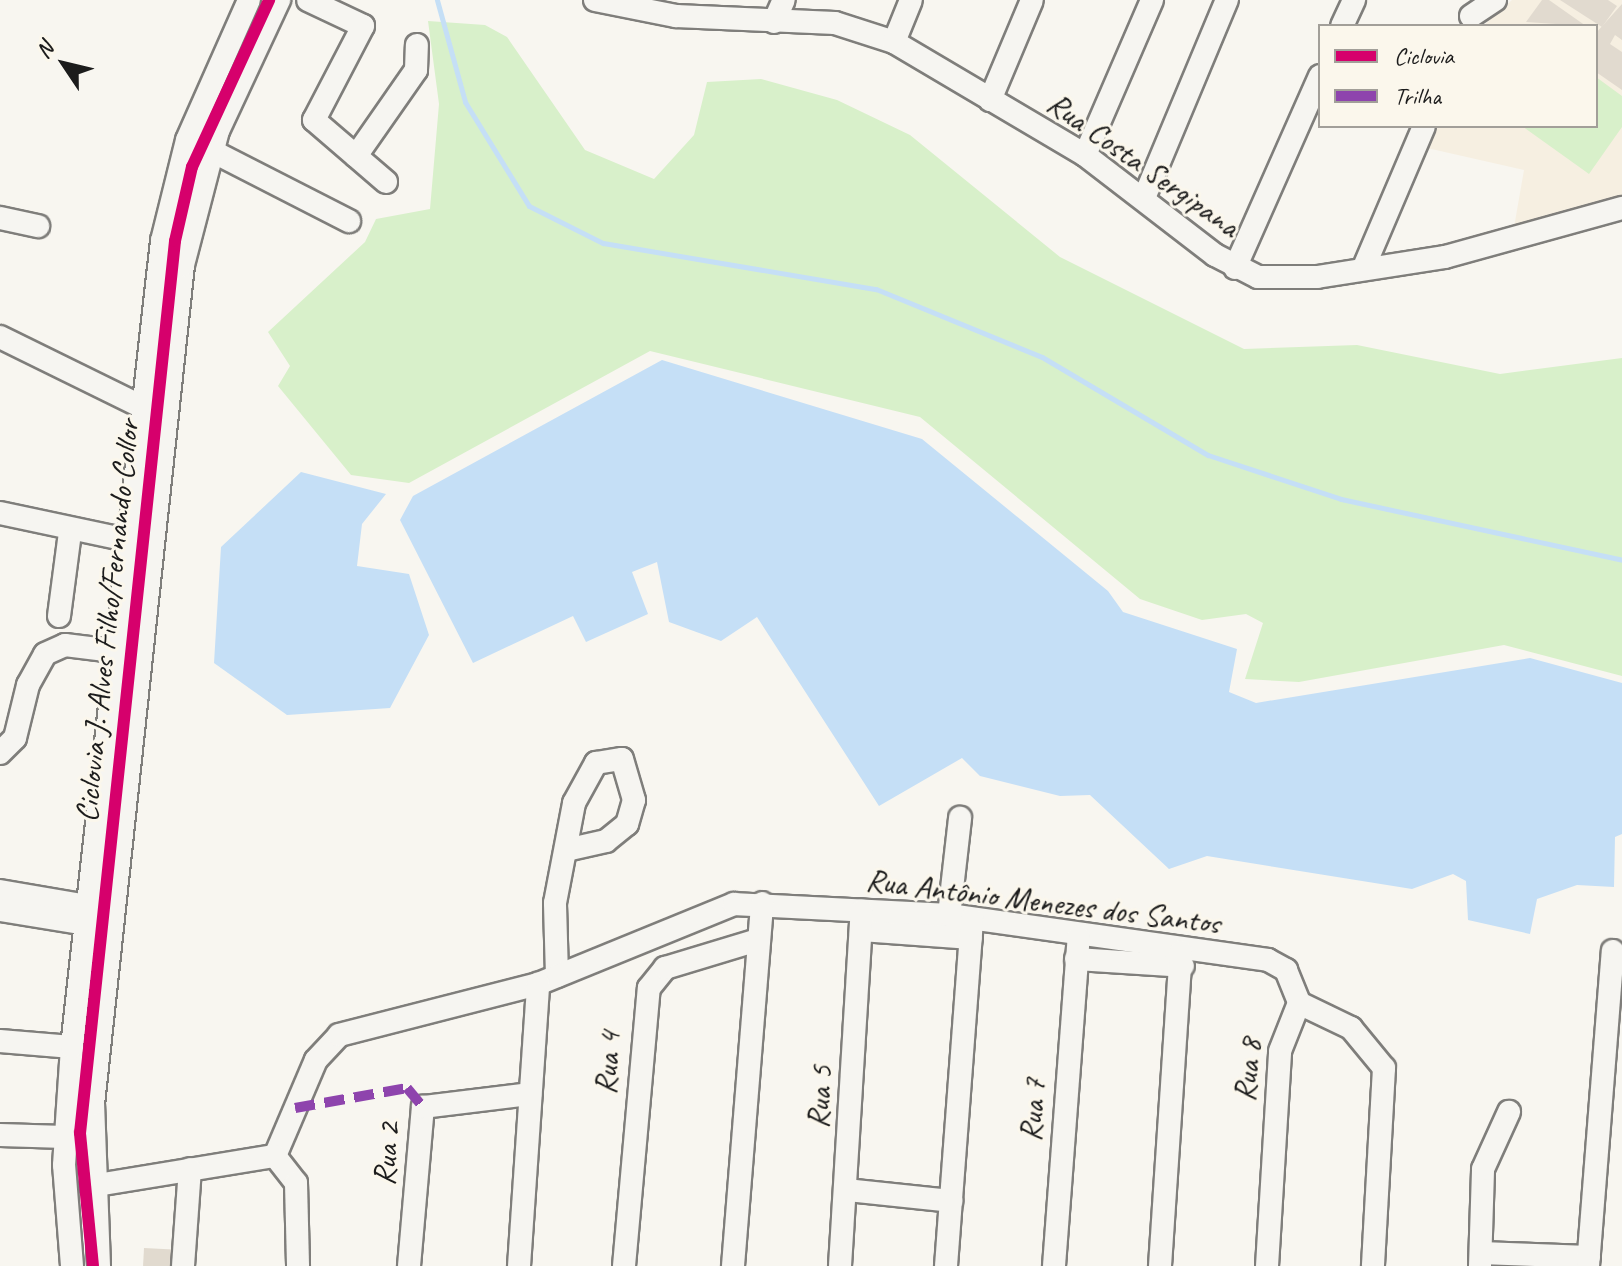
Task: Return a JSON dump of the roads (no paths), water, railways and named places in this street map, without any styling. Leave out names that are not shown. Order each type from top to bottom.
[{"type":"street","points":[[72,1266],[65,1137],[72,1047],[140,406],[174,189],[209,83],[249,0]]},
{"type":"street","points":[[99,1266],[91,1186],[118,865],[183,265],[212,151],[279,0]]},
{"type":"street","points":[[308,0],[363,26],[314,120],[386,182]]},
{"type":"street","name":"Rua Costa Sergipana","points":[[595,0],[774,22],[835,23],[894,42],[1085,155],[1235,268],[1289,279],[1489,248],[1622,208]]},
{"type":"street","points":[[774,22],[784,0]]},
{"type":"street","points":[[894,42],[911,0]]},
{"type":"street","points":[[990,100],[1032,0]]},
{"type":"street","points":[[1085,155],[1152,0]]},
{"type":"street","points":[[1144,198],[1227,0]]},
{"type":"street","points":[[1343,24],[1354,0]]},
{"type":"street","points":[[1472,14],[1495,0]]},
{"type":"street","points":[[356,156],[416,70],[417,45]]},
{"type":"street","points":[[1235,268],[1318,81]]},
{"type":"street","points":[[1364,267],[1423,128]]},
{"type":"street","points":[[212,151],[349,221]]},
{"type":"street","points":[[0,218],[38,226]]},
{"type":"street","points":[[0,337],[140,406]]},
{"type":"street","points":[[0,513],[70,532],[127,540]]},
{"type":"street","points":[[59,616],[70,532]]},
{"type":"street","points":[[0,753],[15,738],[28,685],[45,654],[65,645],[114,651]]},
{"type":"street","points":[[949,915],[960,818]]},
{"type":"street","points":[[519,1266],[530,1094],[548,980],[555,903],[566,850]]},
{"type":"street","points":[[93,864],[118,865]]},
{"type":"street","points":[[0,891],[87,915]]},
{"type":"street","points":[[733,1266],[762,903]]},
{"type":"street","name":"Rua Antônio Menezes dos Santos","points":[[275,1156],[331,1041],[548,980],[710,910],[762,903],[862,921],[949,915],[971,928],[1078,948],[1182,959],[1275,962],[1288,973],[1299,1003]]},
{"type":"street","points":[[0,910],[87,915]]},
{"type":"street","points":[[862,921],[971,928],[946,1266],[953,1266]]},
{"type":"street","name":"Rua 5","points":[[840,1266],[862,921]]},
{"type":"street","name":"Rua 4","points":[[624,1266],[649,988],[665,968],[758,940]]},
{"type":"street","name":"Rua 7","points":[[1054,1266],[1078,948]]},
{"type":"street","points":[[1509,1112],[1483,1169],[1480,1259],[1588,1261],[1613,951]]},
{"type":"street","points":[[1160,1266],[1182,959]]},
{"type":"street","name":"Rua 8","points":[[1267,1266],[1280,1051],[1299,1003],[1351,1028],[1384,1068],[1373,1266]]},
{"type":"street","points":[[0,1041],[72,1047]]},
{"type":"street","name":"Rua 2","points":[[409,1266],[423,1107],[530,1094]]},
{"type":"street","points":[[0,1135],[65,1137]]},
{"type":"street","points":[[91,1186],[275,1156],[296,1183],[298,1266]]},
{"type":"street","points":[[183,1266],[190,1169]]},
{"type":"street","points":[[847,1190],[951,1201]]},
{"type":"water","points":[[662,360],[922,439],[1108,591],[1123,612],[1237,649],[1229,692],[1256,703],[1530,658],[1622,683],[1622,834],[1615,837],[1614,887],[1577,885],[1537,899],[1530,934],[1468,920],[1466,881],[1453,874],[1412,889],[1207,856],[1169,869],[1090,795],[1060,796],[980,776],[962,758],[879,806],[757,617],[721,641],[669,622],[657,562],[632,572],[648,614],[586,642],[573,616],[473,663],[400,520],[413,496]]},
{"type":"water","points":[[301,472],[386,494],[362,524],[357,566],[409,574],[429,635],[390,708],[287,715],[214,663],[221,547]]},
{"type":"waterway","points":[[437,0],[465,102],[529,206],[603,243],[876,289],[1042,357],[1208,455],[1341,499],[1622,560]]}]
